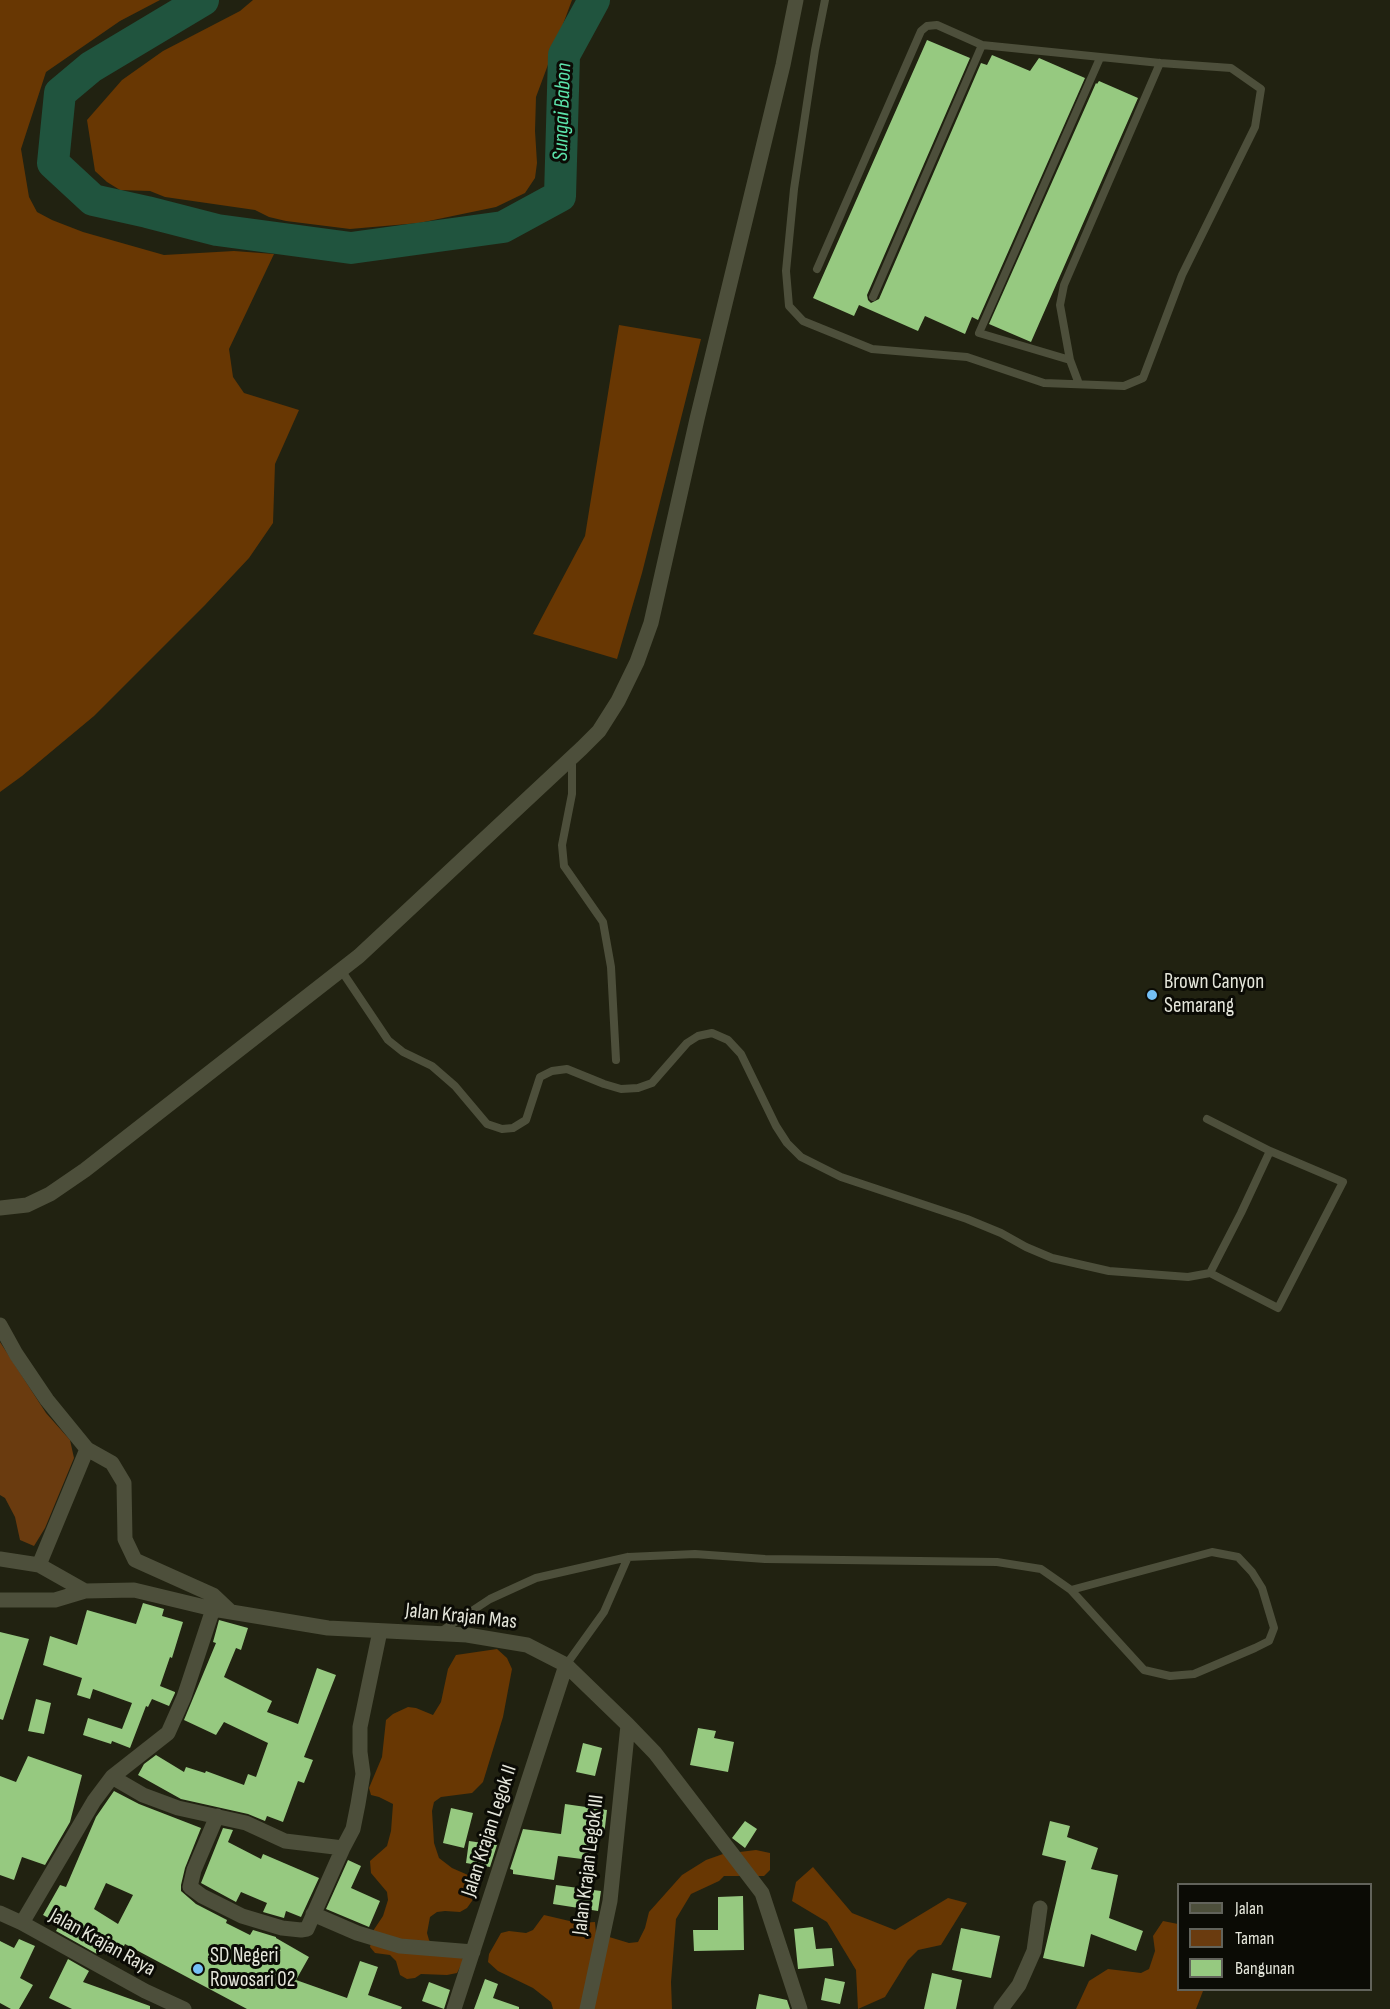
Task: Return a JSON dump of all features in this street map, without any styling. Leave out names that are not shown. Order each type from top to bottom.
[{"type":"street","points":[[0,1211],[27,1205],[42,1198],[85,1170],[359,956],[598,731],[618,701],[637,662],[651,623],[697,419],[783,65],[796,0]]},
{"type":"street","points":[[0,1324],[16,1354],[47,1400],[87,1449],[112,1463],[124,1483],[125,1539],[135,1560],[213,1595],[231,1611]]},
{"type":"street","points":[[39,1565],[87,1449]]},
{"type":"street","points":[[0,1559],[39,1565],[85,1591]]},
{"type":"street","name":"Jalan Krajan Mas","points":[[0,1600],[55,1600],[85,1591],[134,1590],[213,1609],[328,1628],[467,1635],[527,1645],[566,1665],[628,1725],[655,1754],[762,1893],[800,2009]]},
{"type":"street","points":[[22,1923],[94,1801],[112,1777],[168,1733],[184,1697],[213,1609]]},
{"type":"street","points":[[217,1816],[194,1870],[190,1884],[192,1889],[242,1916],[282,1928],[307,1929],[353,1829],[363,1774],[360,1727],[380,1630]]},
{"type":"street","name":"Jalan Krajan Legok II","points":[[454,2009],[566,1665]]},
{"type":"street","name":"Jalan Krajan Legok III","points":[[587,2009],[610,1901],[628,1725]]},
{"type":"street","points":[[112,1777],[142,1795],[178,1808],[246,1823],[285,1841],[343,1848]]},
{"type":"street","points":[[1001,2009],[1019,1985],[1034,1951],[1040,1908]]},
{"type":"street","name":"Jalan Krajan Raya","points":[[0,1913],[145,1991],[184,2009]]},
{"type":"street","points":[[313,1914],[357,1933],[400,1946],[473,1952]]},
{"type":"lane","points":[[817,269],[921,31],[927,26],[937,25],[982,45],[1231,68],[1261,89],[1255,127],[1182,275],[1143,378],[1124,386],[1044,383],[967,357],[872,349],[803,321],[789,306],[786,272],[794,189],[825,0]]},
{"type":"lane","points":[[873,297],[982,45]]},
{"type":"lane","points":[[1070,360],[979,333],[1100,57]]},
{"type":"lane","points":[[1079,384],[1070,360],[1060,305],[1064,285],[1160,63]]},
{"type":"lane","points":[[572,756],[572,794],[562,845],[564,866],[603,922],[611,967],[616,1060]]},
{"type":"lane","points":[[341,970],[388,1040],[403,1052],[432,1066],[455,1086],[487,1124],[502,1129],[513,1128],[526,1120],[540,1077],[552,1071],[567,1069],[621,1089],[638,1088],[652,1083],[687,1043],[698,1036],[712,1033],[728,1040],[741,1054],[776,1126],[787,1143],[801,1157],[822,1170],[968,1219],[1052,1258],[1109,1271],[1139,1274],[1188,1276],[1210,1273],[1278,1308],[1343,1182],[1270,1151],[1207,1119]]},
{"type":"lane","points":[[1210,1273],[1242,1213],[1270,1151]]},
{"type":"lane","points":[[436,1634],[490,1599],[537,1578],[628,1557],[695,1554],[765,1559],[997,1562],[1041,1569],[1071,1590],[1144,1670],[1170,1676],[1194,1674],[1255,1648],[1269,1641],[1274,1628],[1262,1588],[1252,1572],[1238,1557],[1212,1552],[1071,1590]]},
{"type":"lane","points":[[566,1665],[604,1612],[628,1557]]},
{"type":"green space","points":[[0,1342],[46,1413],[70,1440],[74,1458],[45,1528],[34,1546],[20,1540],[15,1517],[5,1498],[0,1495]]},
{"type":"shaded area","points":[[0,0],[160,0],[120,21],[46,72],[21,149],[29,197],[37,212],[52,220],[83,232],[164,255],[234,251],[274,254],[229,349],[233,377],[244,393],[299,410],[275,464],[273,523],[249,558],[94,716],[0,792]]},
{"type":"shaded area","points":[[253,0],[572,0],[536,97],[537,163],[535,178],[525,193],[496,207],[419,223],[350,229],[286,221],[269,217],[255,210],[165,197],[150,191],[120,190],[107,182],[95,171],[87,120],[122,80],[163,51],[240,11]]},
{"type":"shaded area","points":[[619,325],[701,339],[642,573],[617,659],[533,634],[585,536]]},
{"type":"shaded area","points":[[497,1649],[507,1658],[512,1669],[503,1717],[483,1782],[472,1793],[441,1797],[434,1802],[432,1811],[434,1843],[439,1858],[452,1868],[468,1875],[479,1886],[467,1908],[460,1912],[437,1912],[430,1917],[427,1933],[434,1947],[464,1959],[457,1973],[421,1974],[407,1979],[400,1975],[396,1961],[390,1955],[375,1953],[370,1947],[373,1931],[383,1916],[388,1900],[387,1892],[371,1873],[370,1861],[387,1846],[391,1831],[393,1804],[371,1795],[369,1788],[382,1757],[386,1720],[408,1707],[433,1715],[441,1702],[448,1669],[456,1655]]},
{"type":"shaded area","points":[[756,1850],[770,1853],[770,1870],[764,1876],[724,1876],[719,1881],[691,1894],[676,1919],[671,1982],[672,2009],[553,2009],[551,2002],[533,1988],[498,1971],[488,1962],[489,1954],[501,1933],[509,1931],[526,1933],[533,1930],[544,1915],[578,1923],[595,1922],[596,1933],[629,1943],[638,1942],[649,1912],[682,1875],[706,1860],[723,1854]]},
{"type":"shaded area","points":[[813,1867],[852,1913],[895,1930],[948,1898],[967,1903],[941,1945],[918,1950],[908,1960],[885,1997],[858,2009],[856,1970],[827,1922],[792,1901],[796,1882]]},
{"type":"shaded area","points":[[1163,1921],[1177,1924],[1177,1991],[1203,1991],[1196,2009],[1076,2009],[1089,1981],[1108,1969],[1141,1973],[1149,1969],[1155,1951],[1153,1936]]},
{"type":"building","points":[[927,40],[970,58],[867,295],[871,303],[879,299],[981,63],[987,65],[992,55],[1030,71],[1039,58],[1085,78],[978,320],[972,317],[965,334],[925,316],[918,331],[859,305],[854,316],[813,298]]},
{"type":"building","points":[[1099,81],[1138,98],[1031,342],[989,324],[1096,83]]},
{"type":"building","points":[[143,1603],[164,1609],[162,1616],[183,1622],[172,1658],[170,1657],[160,1686],[175,1693],[169,1706],[152,1699],[148,1707],[146,1706],[130,1748],[112,1741],[111,1744],[83,1735],[88,1718],[122,1729],[132,1703],[93,1689],[90,1699],[77,1695],[82,1678],[43,1665],[50,1636],[77,1645],[87,1610],[136,1624]]},
{"type":"building","points":[[219,1620],[248,1628],[241,1650],[236,1648],[224,1677],[272,1701],[267,1712],[298,1724],[317,1668],[336,1675],[304,1757],[313,1760],[304,1783],[298,1781],[283,1822],[267,1816],[265,1821],[248,1814],[181,1799],[138,1775],[144,1764],[156,1755],[184,1772],[186,1767],[205,1773],[206,1771],[244,1785],[248,1774],[256,1777],[268,1743],[224,1722],[216,1735],[184,1720],[216,1643],[213,1642]]},
{"type":"building","points":[[0,1632],[29,1639],[3,1720],[0,1719]]},
{"type":"building","points":[[36,1699],[51,1703],[44,1734],[28,1731]]},
{"type":"building","points":[[698,1728],[716,1731],[714,1738],[734,1742],[728,1772],[690,1765]]},
{"type":"building","points":[[583,1743],[602,1748],[595,1776],[576,1772]]},
{"type":"building","points":[[28,1756],[82,1775],[70,1822],[45,1865],[22,1857],[14,1880],[0,1875],[0,1776],[16,1782]]},
{"type":"building","points":[[114,1791],[139,1804],[201,1828],[185,1868],[181,1891],[196,1904],[227,1920],[226,1923],[250,1935],[253,1930],[276,1937],[309,1957],[296,1980],[347,1998],[360,1961],[378,1967],[368,1995],[402,2007],[401,2009],[247,2009],[125,1944],[117,1960],[100,1951],[97,1954],[56,1931],[60,1924],[43,1915],[60,1885],[66,1887],[96,1817]],"holes":[[[106,1883],[133,1895],[118,1924],[94,1909]]]},
{"type":"building","points":[[565,1804],[607,1810],[604,1836],[593,1835],[590,1860],[558,1856],[554,1880],[513,1874],[513,1870],[510,1869],[523,1829],[561,1834]]},
{"type":"building","points":[[451,1808],[473,1813],[464,1848],[443,1843]]},
{"type":"building","points":[[745,1821],[757,1829],[745,1848],[732,1838]]},
{"type":"building","points":[[1050,1821],[1070,1826],[1067,1837],[1098,1848],[1091,1869],[1118,1875],[1109,1918],[1143,1931],[1136,1951],[1091,1934],[1084,1967],[1043,1958],[1066,1861],[1042,1855]]},
{"type":"building","points":[[223,1828],[233,1830],[228,1842],[261,1859],[263,1854],[319,1878],[301,1917],[286,1911],[284,1918],[263,1912],[267,1903],[241,1892],[236,1902],[201,1883]]},
{"type":"building","points":[[469,1841],[497,1845],[490,1867],[466,1863]]},
{"type":"building","points":[[348,1860],[361,1866],[351,1888],[380,1901],[369,1927],[326,1909]]},
{"type":"building","points":[[556,1885],[601,1891],[598,1911],[553,1904]]},
{"type":"building","points":[[743,1896],[744,1950],[694,1951],[693,1930],[718,1930],[718,1897]]},
{"type":"building","points":[[813,1927],[816,1949],[832,1948],[834,1966],[798,1969],[794,1929]]},
{"type":"building","points":[[961,1928],[1000,1936],[991,1978],[952,1970]]},
{"type":"building","points":[[19,1939],[35,1946],[20,1978],[33,1985],[19,2009],[11,2009],[0,2003],[0,1941],[14,1948]]},
{"type":"building","points":[[68,1959],[89,1971],[83,1982],[150,2006],[150,2009],[72,2009],[49,1998]]},
{"type":"building","points":[[932,1973],[962,1980],[956,2009],[924,2009]]},
{"type":"building","points":[[825,1978],[845,1982],[840,2004],[821,2000]]},
{"type":"building","points":[[485,1979],[498,1984],[493,1998],[519,2007],[519,2009],[474,2009]]},
{"type":"building","points":[[429,1982],[450,1990],[444,2009],[422,2001]]},
{"type":"building","points":[[759,1994],[787,2000],[790,2009],[756,2009]]},
{"type":"waterway","name":"Sungai Babon","points":[[203,0],[91,67],[60,93],[53,163],[93,200],[217,230],[351,248],[503,227],[560,196],[564,55],[594,0]]},
{"type":"place","name":"Brown Canyon Semarang","points":[[1152,995]]},
{"type":"place","name":"SD Negeri Rowosari 02","points":[[198,1969]]}]
